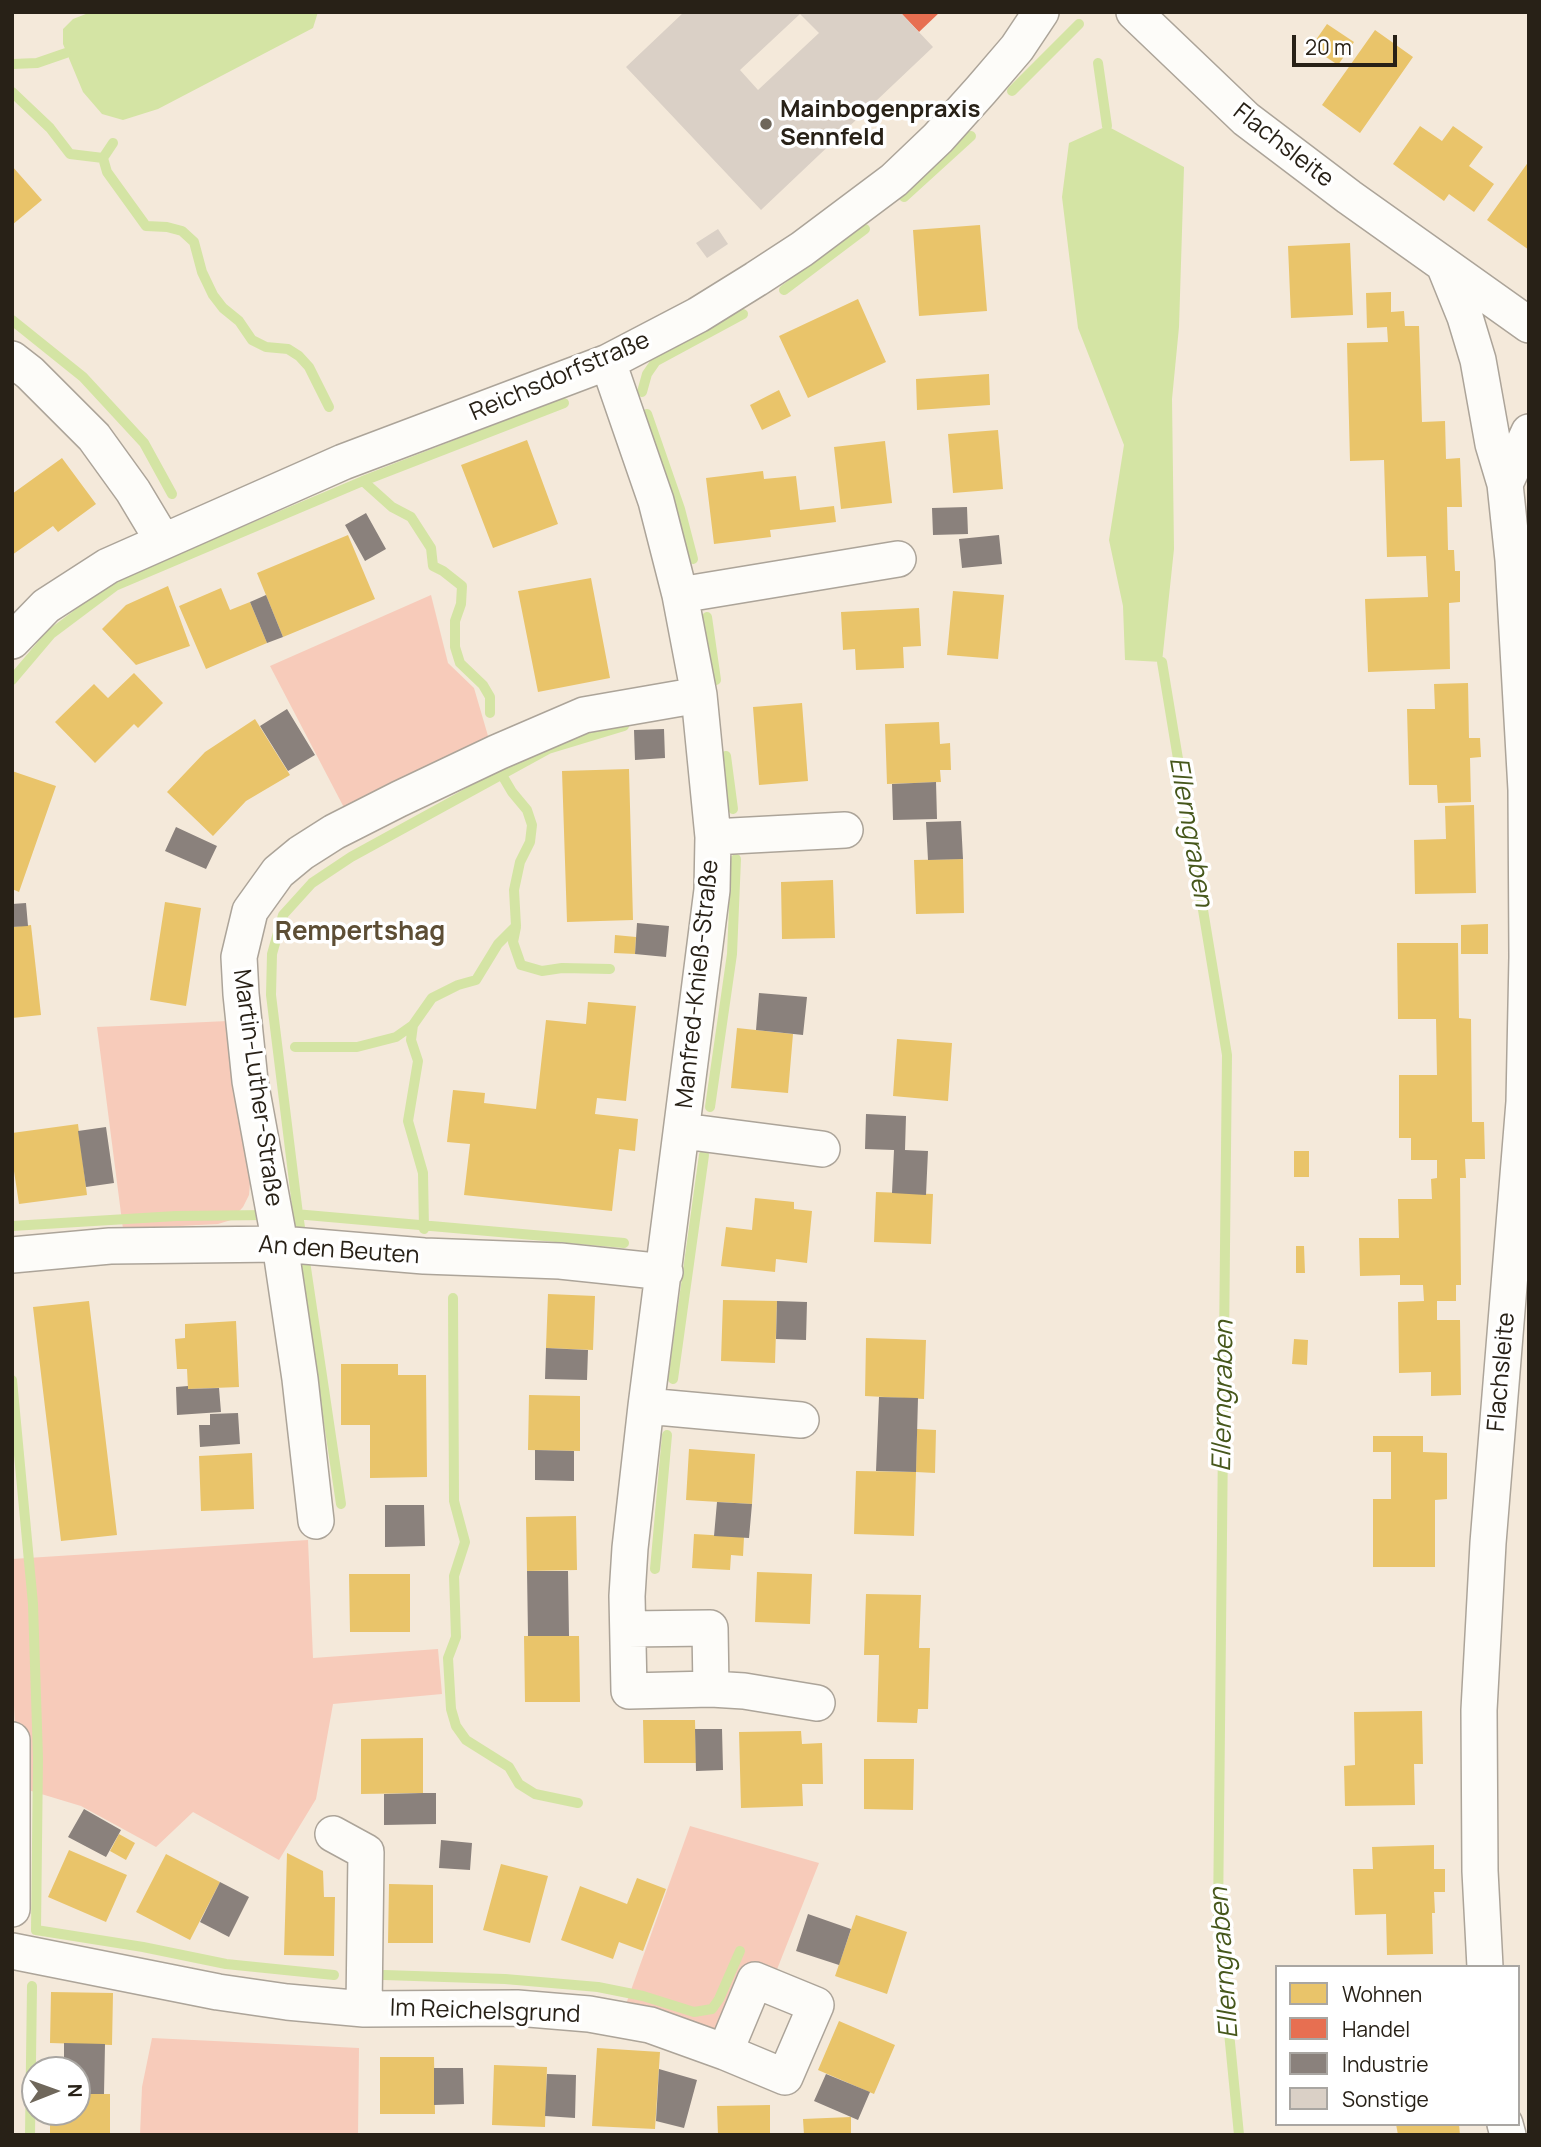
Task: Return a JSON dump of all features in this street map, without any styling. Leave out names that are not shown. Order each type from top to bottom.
[{"type":"street","name":"Reichsdorfstraße","points":[[12,641],[46,606],[108,566],[343,463],[608,362],[698,315],[802,249],[894,180],[939,138],[981,90],[1017,48],[1041,12]]},
{"type":"street","name":"Flachsleite","points":[[1134,12],[1246,120],[1529,325]]},
{"type":"street","name":"Flachsleite","points":[[1444,265],[1465,317],[1478,360],[1493,444],[1505,484],[1513,560],[1526,790],[1524,1102],[1488,1543],[1479,1710],[1480,1871],[1485,1965]]},
{"type":"street","points":[[12,359],[30,373],[94,437],[133,491],[163,541]]},
{"type":"street","name":"Manfred-Knieß-Straße","points":[[608,362],[656,501],[680,595],[699,695],[713,837],[712,890],[630,1548],[627,1596],[629,1691],[744,1691],[817,1703]]},
{"type":"street","points":[[1505,484],[1529,432]]},
{"type":"street","points":[[680,595],[898,559]]},
{"type":"street","name":"Martin-Luther-Straße","points":[[316,1521],[300,1379],[280,1244],[250,1081],[239,957],[250,911],[278,872],[334,832],[509,747],[584,715],[699,695]]},
{"type":"street","name":"Manfred-Knieß-Straße","points":[[713,837],[845,830]]},
{"type":"street","name":"Manfred-Knieß-Straße","points":[[683,1131],[822,1149]]},
{"type":"street","name":"An den Beuten","points":[[12,1255],[110,1246],[280,1244],[424,1256],[560,1261],[665,1272]]},
{"type":"street","points":[[646,1406],[801,1420]]},
{"type":"street","points":[[628,1629],[710,1628],[711,1689]]},
{"type":"street","points":[[12,1740],[12,1909]]},
{"type":"street","name":"Im Reichelsgrund","points":[[333,1835],[366,1852],[364,2009]]},
{"type":"street","name":"Im Reichelsgrund","points":[[12,1951],[218,1992],[287,2002],[364,2009],[517,2008],[589,2014],[650,2025],[725,2052]]},
{"type":"shaded area","points":[[91,12],[318,12],[313,28],[158,109],[123,120],[102,114],[83,92],[63,44],[63,29],[73,19]]},
{"type":"shaded area","points":[[1107,126],[1184,167],[1179,327],[1172,399],[1174,549],[1162,662],[1125,660],[1123,606],[1109,540],[1124,445],[1078,328],[1062,197],[1069,143]]},
{"type":"shaded area","points":[[431,595],[448,663],[474,688],[493,753],[351,821],[270,666]]},
{"type":"shaded area","points":[[228,1021],[250,1183],[249,1195],[243,1207],[231,1220],[218,1224],[123,1229],[97,1027]]},
{"type":"shaded area","points":[[308,1540],[313,1658],[438,1649],[442,1694],[333,1704],[316,1799],[279,1860],[193,1812],[156,1847],[81,1806],[18,1787],[12,1665],[12,1559]]},
{"type":"shaded area","points":[[690,1826],[819,1863],[774,1977],[744,1965],[709,2043],[621,2018]]},
{"type":"shaded area","points":[[152,2038],[359,2048],[358,2135],[140,2135],[142,2087]]},
{"type":"building: Wohnen","points":[[1327,24],[1354,42],[1338,65],[1311,47]]},
{"type":"building: Wohnen","points":[[1375,30],[1413,57],[1360,133],[1322,105]]},
{"type":"building: Wohnen","points":[[1420,126],[1442,141],[1453,126],[1483,147],[1469,166],[1494,184],[1474,212],[1449,194],[1444,201],[1393,164]]},
{"type":"building: Wohnen","points":[[1529,161],[1529,250],[1487,220]]},
{"type":"building: Wohnen","points":[[12,166],[42,200],[12,225]]},
{"type":"building: Wohnen","points":[[980,225],[987,311],[919,316],[913,230]]},
{"type":"building: Wohnen","points":[[1350,243],[1353,315],[1291,318],[1288,246]]},
{"type":"building: Wohnen","points":[[1391,292],[1391,312],[1404,311],[1405,326],[1419,326],[1422,422],[1445,421],[1446,459],[1460,458],[1462,507],[1447,507],[1448,550],[1454,550],[1455,571],[1460,571],[1460,602],[1449,603],[1450,669],[1368,672],[1365,599],[1428,597],[1426,556],[1387,557],[1384,460],[1350,461],[1347,343],[1388,342],[1387,327],[1367,328],[1366,293]]},
{"type":"building: Wohnen","points":[[858,299],[886,362],[808,398],[779,336]]},
{"type":"building: Wohnen","points":[[989,374],[990,405],[917,410],[916,379]]},
{"type":"building: Wohnen","points":[[779,390],[791,416],[762,430],[750,405]]},
{"type":"building: Wohnen","points":[[998,430],[1003,489],[953,493],[948,434]]},
{"type":"building: Wohnen","points":[[527,440],[558,524],[493,548],[461,465]]},
{"type":"building: Wohnen","points":[[885,441],[892,503],[841,509],[834,447]]},
{"type":"building: Wohnen","points":[[62,458],[96,504],[58,532],[53,526],[12,555],[12,494]]},
{"type":"building: Wohnen","points":[[763,471],[764,479],[796,476],[800,510],[834,506],[836,522],[770,530],[771,537],[714,544],[706,478]]},
{"type":"building: Wohnen","points":[[348,535],[375,599],[283,637],[257,573]]},
{"type":"building: Wohnen","points":[[591,578],[610,678],[538,692],[518,591]]},
{"type":"building: Wohnen","points":[[168,586],[190,646],[136,665],[102,629],[126,605]]},
{"type":"building: Wohnen","points":[[221,588],[230,610],[250,602],[267,643],[206,669],[179,606]]},
{"type":"building: Wohnen","points":[[953,591],[1004,595],[998,659],[947,655]]},
{"type":"building: Wohnen","points":[[919,608],[921,646],[903,647],[904,668],[856,670],[855,649],[843,650],[841,612]]},
{"type":"building: Wohnen","points":[[134,673],[163,703],[138,728],[134,724],[95,763],[55,722],[94,684],[108,698]]},
{"type":"building: Wohnen","points":[[1468,683],[1469,738],[1480,738],[1481,757],[1470,758],[1471,802],[1438,803],[1437,785],[1409,785],[1407,709],[1435,709],[1434,684]]},
{"type":"building: Wohnen","points":[[802,703],[808,781],[759,785],[753,707]]},
{"type":"building: Wohnen","points":[[255,719],[290,775],[246,801],[213,836],[167,792],[205,752]]},
{"type":"building: Wohnen","points":[[939,722],[940,744],[950,743],[951,770],[940,770],[941,782],[887,784],[885,724]]},
{"type":"building: Wohnen","points":[[629,769],[633,920],[567,922],[562,771]]},
{"type":"building: Wohnen","points":[[12,771],[56,786],[19,892],[12,889]]},
{"type":"building: Wohnen","points":[[1474,805],[1476,893],[1415,894],[1414,840],[1446,839],[1445,806]]},
{"type":"building: Wohnen","points":[[963,859],[964,913],[916,914],[914,860]]},
{"type":"building: Wohnen","points":[[833,880],[835,938],[782,939],[781,882]]},
{"type":"building: Wohnen","points":[[165,902],[201,908],[186,1006],[150,1000]]},
{"type":"building: Wohnen","points":[[1488,924],[1488,954],[1461,954],[1461,925]]},
{"type":"building: Wohnen","points":[[31,925],[41,1015],[12,1018],[12,927]]},
{"type":"building: Wohnen","points":[[615,935],[636,937],[635,954],[614,953]]},
{"type":"building: Wohnen","points":[[1397,943],[1458,943],[1459,1018],[1471,1019],[1472,1122],[1484,1122],[1485,1159],[1465,1159],[1466,1178],[1460,1178],[1461,1285],[1456,1285],[1456,1301],[1437,1301],[1437,1320],[1460,1320],[1461,1395],[1431,1396],[1431,1372],[1399,1373],[1398,1302],[1424,1301],[1423,1285],[1400,1285],[1400,1275],[1360,1276],[1359,1238],[1399,1238],[1398,1199],[1432,1199],[1431,1179],[1437,1178],[1437,1160],[1411,1160],[1411,1138],[1399,1138],[1399,1075],[1437,1075],[1436,1019],[1398,1019]]},
{"type":"building: Wohnen","points":[[588,1002],[636,1006],[626,1101],[597,1098],[595,1114],[638,1119],[635,1151],[619,1149],[612,1211],[464,1195],[470,1144],[447,1142],[453,1090],[485,1093],[484,1103],[536,1109],[546,1020],[586,1024]]},
{"type":"building: Wohnen","points":[[737,1028],[793,1034],[788,1093],[731,1088]]},
{"type":"building: Wohnen","points":[[897,1039],[952,1043],[948,1101],[893,1096]]},
{"type":"building: Wohnen","points":[[78,1124],[87,1195],[19,1204],[12,1158],[12,1133]]},
{"type":"building: Wohnen","points":[[1294,1151],[1309,1151],[1309,1177],[1294,1177]]},
{"type":"building: Wohnen","points":[[876,1192],[933,1194],[931,1244],[874,1242]]},
{"type":"building: Wohnen","points":[[755,1198],[794,1202],[794,1209],[812,1211],[807,1263],[776,1259],[775,1272],[721,1266],[726,1227],[752,1230]]},
{"type":"building: Wohnen","points":[[1296,1246],[1304,1246],[1305,1273],[1296,1273]]},
{"type":"building: Wohnen","points":[[548,1294],[595,1296],[593,1350],[546,1348]]},
{"type":"building: Wohnen","points":[[723,1300],[777,1301],[775,1363],[721,1361]]},
{"type":"building: Wohnen","points":[[89,1301],[117,1535],[61,1541],[33,1307]]},
{"type":"building: Wohnen","points":[[236,1321],[239,1387],[188,1389],[187,1369],[177,1369],[175,1339],[185,1338],[185,1324]]},
{"type":"building: Wohnen","points":[[866,1338],[926,1340],[924,1399],[865,1396]]},
{"type":"building: Wohnen","points":[[1294,1339],[1308,1340],[1307,1365],[1292,1364]]},
{"type":"building: Wohnen","points":[[341,1364],[398,1364],[398,1375],[426,1375],[427,1477],[370,1478],[370,1425],[341,1425]]},
{"type":"building: Wohnen","points":[[529,1395],[580,1396],[580,1451],[528,1450]]},
{"type":"building: Wohnen","points":[[917,1429],[936,1430],[935,1473],[916,1472]]},
{"type":"building: Wohnen","points":[[1373,1436],[1423,1436],[1423,1452],[1447,1453],[1447,1499],[1435,1500],[1435,1567],[1373,1567],[1373,1499],[1391,1499],[1391,1452],[1373,1452]]},
{"type":"building: Wohnen","points":[[689,1449],[755,1454],[752,1504],[686,1500]]},
{"type":"building: Wohnen","points":[[252,1453],[254,1509],[201,1511],[199,1456]]},
{"type":"building: Wohnen","points":[[856,1471],[916,1472],[914,1536],[854,1534]]},
{"type":"building: Wohnen","points":[[576,1516],[577,1570],[527,1571],[526,1517]]},
{"type":"building: Wohnen","points":[[694,1534],[744,1537],[743,1556],[731,1555],[730,1570],[692,1568]]},
{"type":"building: Wohnen","points":[[757,1572],[812,1574],[810,1624],[755,1622]]},
{"type":"building: Wohnen","points":[[349,1574],[410,1574],[410,1632],[350,1632]]},
{"type":"building: Wohnen","points":[[866,1594],[921,1595],[919,1648],[930,1648],[928,1709],[918,1709],[917,1723],[877,1722],[879,1655],[864,1655]]},
{"type":"building: Wohnen","points":[[524,1636],[579,1636],[580,1702],[525,1702]]},
{"type":"building: Wohnen","points":[[1422,1711],[1423,1764],[1414,1764],[1415,1805],[1345,1806],[1344,1766],[1355,1765],[1354,1712]]},
{"type":"building: Wohnen","points":[[643,1720],[695,1720],[696,1763],[644,1763]]},
{"type":"building: Wohnen","points":[[801,1731],[802,1744],[822,1743],[823,1784],[802,1784],[803,1806],[741,1808],[739,1732]]},
{"type":"building: Wohnen","points":[[423,1738],[423,1793],[361,1794],[361,1739]]},
{"type":"building: Wohnen","points":[[864,1759],[914,1759],[913,1810],[864,1809]]},
{"type":"building: Wohnen","points":[[119,1834],[135,1843],[126,1860],[110,1851]]},
{"type":"building: Wohnen","points":[[1434,1845],[1434,1869],[1445,1869],[1445,1892],[1434,1892],[1433,1954],[1387,1955],[1386,1914],[1355,1915],[1353,1869],[1373,1869],[1372,1847]]},
{"type":"building: Wohnen","points":[[69,1850],[127,1875],[106,1922],[48,1897]]},
{"type":"building: Wohnen","points":[[287,1853],[323,1871],[324,1897],[335,1897],[334,1956],[284,1955]]},
{"type":"building: Wohnen","points":[[166,1854],[220,1882],[190,1940],[136,1912]]},
{"type":"building: Wohnen","points":[[501,1864],[548,1876],[530,1943],[483,1930]]},
{"type":"building: Wohnen","points":[[637,1878],[666,1889],[643,1951],[619,1942],[613,1959],[561,1940],[580,1886],[627,1904]]},
{"type":"building: Wohnen","points":[[389,1884],[433,1885],[433,1943],[388,1943]]},
{"type":"building: Wohnen","points":[[856,1915],[907,1932],[887,1994],[835,1976]]},
{"type":"building: Wohnen","points":[[51,1992],[113,1993],[112,2045],[50,2043]]},
{"type":"building: Wohnen","points":[[839,2021],[895,2045],[874,2094],[818,2070]]},
{"type":"building: Wohnen","points":[[597,2048],[660,2052],[655,2129],[592,2126]]},
{"type":"building: Wohnen","points":[[380,2057],[434,2057],[435,2114],[380,2114]]},
{"type":"building: Wohnen","points":[[494,2065],[547,2067],[545,2127],[492,2125]]},
{"type":"building: Wohnen","points":[[91,2094],[110,2094],[110,2135],[50,2135],[50,2126],[91,2126]]},
{"type":"building: Wohnen","points":[[770,2105],[770,2135],[718,2135],[717,2106]]},
{"type":"building: Wohnen","points":[[851,2117],[851,2135],[804,2135],[803,2119]]},
{"type":"building: Wohnen","points":[[1396,2126],[1459,2126],[1460,2135],[1398,2135]]},
{"type":"building: Handel","points":[[900,12],[940,12],[919,32]]},
{"type":"building: Industrie","points":[[967,507],[968,534],[933,535],[932,508]]},
{"type":"building: Industrie","points":[[366,513],[386,549],[365,561],[345,525]]},
{"type":"building: Industrie","points":[[999,535],[1002,564],[962,568],[959,539]]},
{"type":"building: Industrie","points":[[266,595],[283,637],[267,643],[250,602]]},
{"type":"building: Industrie","points":[[287,709],[315,755],[288,771],[260,726]]},
{"type":"building: Industrie","points":[[664,729],[665,758],[635,760],[634,730]]},
{"type":"building: Industrie","points":[[936,782],[937,819],[893,820],[892,784]]},
{"type":"building: Industrie","points":[[961,821],[963,859],[928,860],[926,822]]},
{"type":"building: Industrie","points":[[176,827],[217,846],[206,869],[165,851]]},
{"type":"building: Industrie","points":[[26,903],[28,926],[12,927],[12,904]]},
{"type":"building: Industrie","points":[[637,923],[669,926],[666,957],[635,954]]},
{"type":"building: Industrie","points":[[759,993],[807,997],[803,1035],[756,1030]]},
{"type":"building: Industrie","points":[[866,1114],[906,1116],[905,1150],[928,1151],[926,1195],[892,1193],[894,1150],[865,1149]]},
{"type":"building: Industrie","points":[[106,1127],[114,1183],[86,1187],[78,1131]]},
{"type":"building: Industrie","points":[[777,1301],[807,1302],[806,1340],[776,1339]]},
{"type":"building: Industrie","points":[[546,1348],[588,1350],[587,1380],[545,1379]]},
{"type":"building: Industrie","points":[[188,1386],[188,1389],[219,1388],[221,1412],[177,1415],[176,1387]]},
{"type":"building: Industrie","points":[[879,1397],[918,1398],[916,1472],[876,1471]]},
{"type":"building: Industrie","points":[[238,1413],[240,1444],[200,1447],[199,1425],[210,1425],[210,1414]]},
{"type":"building: Industrie","points":[[535,1450],[574,1451],[574,1481],[535,1480]]},
{"type":"building: Industrie","points":[[717,1502],[752,1504],[749,1538],[714,1536]]},
{"type":"building: Industrie","points":[[385,1505],[424,1505],[425,1546],[385,1547]]},
{"type":"building: Industrie","points":[[527,1571],[568,1571],[569,1636],[528,1636]]},
{"type":"building: Industrie","points":[[695,1729],[722,1729],[723,1770],[696,1771]]},
{"type":"building: Industrie","points":[[436,1793],[436,1824],[384,1825],[384,1794]]},
{"type":"building: Industrie","points":[[84,1809],[121,1830],[106,1857],[68,1837]]},
{"type":"building: Industrie","points":[[441,1840],[472,1843],[470,1870],[439,1868]]},
{"type":"building: Industrie","points":[[220,1882],[249,1897],[229,1937],[200,1922]]},
{"type":"building: Industrie","points":[[808,1914],[851,1929],[839,1965],[796,1951]]},
{"type":"building: Industrie","points":[[64,2043],[105,2044],[104,2094],[91,2094],[91,2056],[64,2056]]},
{"type":"building: Industrie","points":[[434,2068],[463,2068],[464,2104],[434,2105]]},
{"type":"building: Industrie","points":[[659,2069],[697,2080],[684,2128],[656,2121]]},
{"type":"building: Industrie","points":[[547,2074],[576,2075],[575,2118],[545,2116]]},
{"type":"building: Industrie","points":[[826,2074],[870,2092],[858,2120],[814,2101]]},
{"type":"building: Sonstige","name":"Mainbogenpraxis Sennfeld","points":[[684,12],[900,12],[933,47],[761,210],[626,67]],"holes":[[[800,14],[819,33],[758,90],[740,70]]]},
{"type":"building: Sonstige","points":[[718,229],[728,244],[707,258],[696,243]]},
{"type":"waterway","points":[[1012,91],[1079,24]]},
{"type":"waterway","points":[[12,64],[37,63],[66,53]]},
{"type":"waterway","name":"Ellerngraben","points":[[1098,63],[1107,126]]},
{"type":"waterway","points":[[12,92],[50,128],[70,154],[103,158]]},
{"type":"waterway","points":[[904,197],[971,136]]},
{"type":"waterway","points":[[103,158],[113,143]]},
{"type":"waterway","points":[[103,158],[107,172],[146,226],[182,231],[194,242],[202,272],[223,308],[239,321],[252,340],[266,347],[288,349],[299,356],[309,367],[329,407]]},
{"type":"waterway","points":[[784,290],[865,229]]},
{"type":"waterway","points":[[642,392],[647,374],[656,361],[743,314]]},
{"type":"waterway","points":[[12,320],[83,377],[144,443],[172,494]]},
{"type":"waterway","points":[[12,680],[51,634],[115,586],[363,481],[564,403]]},
{"type":"waterway","points":[[647,414],[680,509],[693,559]]},
{"type":"waterway","points":[[363,481],[392,507],[411,517],[431,548],[433,566],[462,586],[461,604],[455,621],[455,647],[460,663],[483,685],[490,697],[490,713]]},
{"type":"waterway","points":[[707,617],[716,680]]},
{"type":"waterway","name":"Ellerngraben","points":[[1162,662],[1227,1055],[1218,1919],[1239,2135]]},
{"type":"waterway","points":[[341,1504],[298,1214],[271,995],[272,954],[283,915],[312,883],[351,857],[548,749],[624,726]]},
{"type":"waterway","points":[[726,756],[733,809]]},
{"type":"waterway","points":[[424,1229],[423,1173],[408,1121],[418,1061],[411,1040],[413,1025],[432,998],[458,985],[476,980],[498,944],[516,926],[514,890],[520,862],[530,842],[532,825],[527,810],[502,775]]},
{"type":"waterway","points":[[710,1107],[732,954],[736,859]]},
{"type":"waterway","points":[[516,927],[513,942],[521,965],[542,971],[562,968],[610,969]]},
{"type":"waterway","points":[[295,1047],[357,1047],[396,1037],[413,1025]]},
{"type":"waterway","points":[[673,1379],[704,1155]]},
{"type":"waterway","points":[[295,1214],[624,1243]]},
{"type":"waterway","points":[[12,1226],[176,1216],[268,1215]]},
{"type":"waterway","points":[[453,1298],[454,1501],[465,1542],[454,1576],[456,1637],[448,1658],[451,1709],[456,1726],[466,1740],[509,1767],[519,1784],[535,1794],[578,1803]]},
{"type":"waterway","points":[[12,1380],[33,1604],[38,1758],[36,1930],[143,1947],[226,1964],[334,1975]]},
{"type":"waterway","points":[[655,1569],[667,1435]]},
{"type":"waterway","points":[[384,1975],[505,1979],[598,1987],[643,1996],[694,2012],[712,2009],[740,1951]]},
{"type":"waterway","points":[[30,2135],[32,1986]]},
{"type":"place","name":"Mainbogenpraxis Sennfeld","points":[[766,124]]},
{"type":"district","name":"Rempertshag","points":[[360,933]]}]
